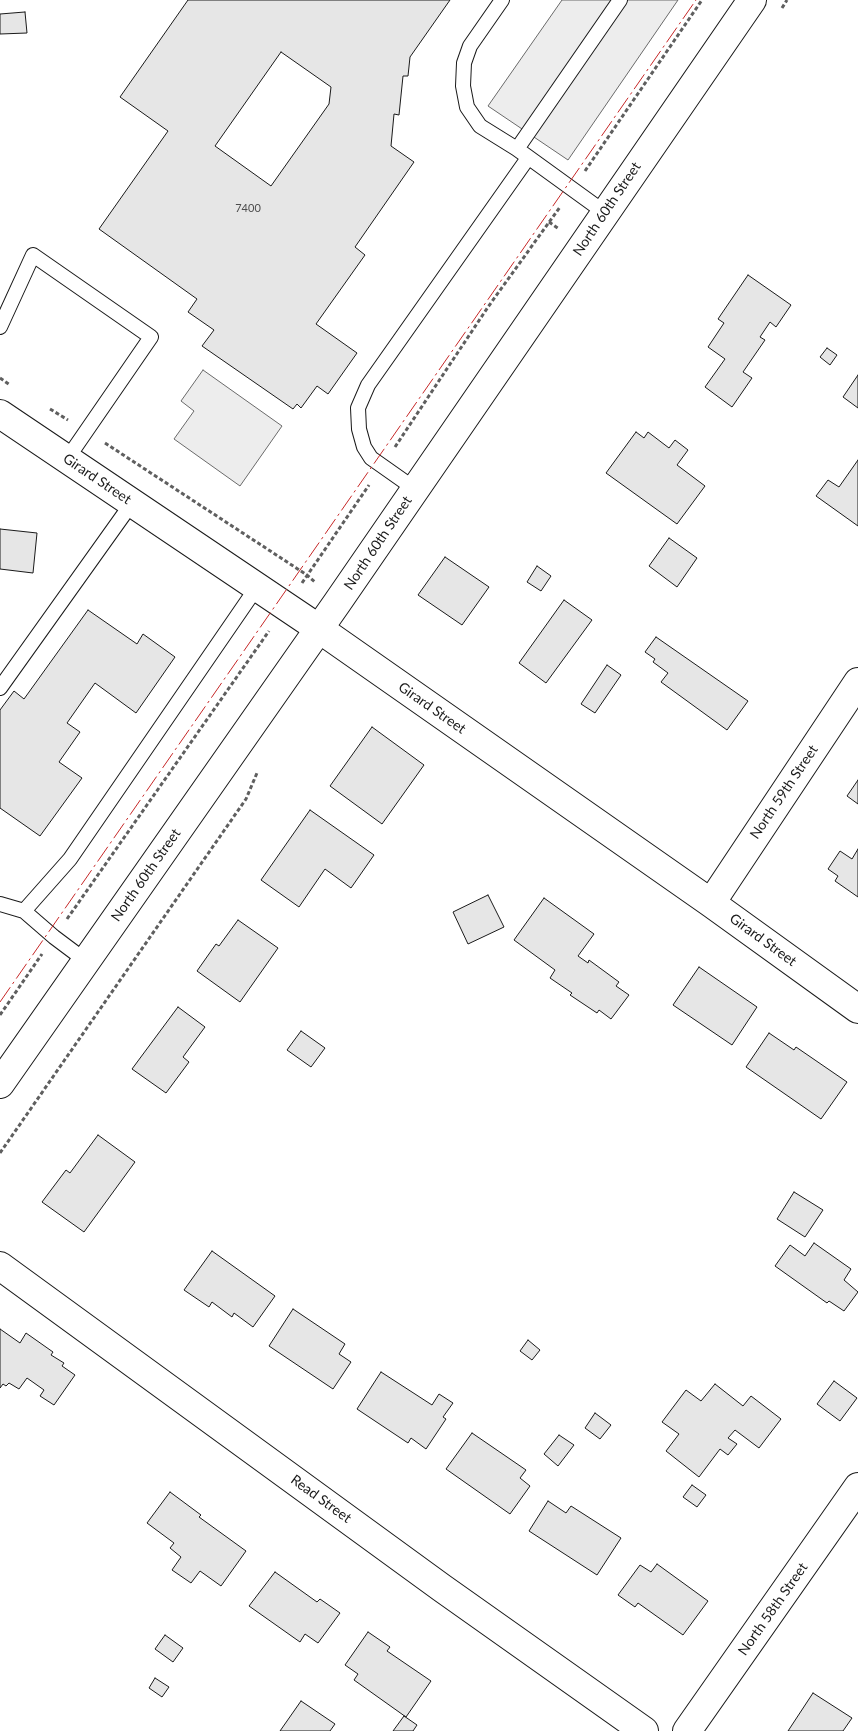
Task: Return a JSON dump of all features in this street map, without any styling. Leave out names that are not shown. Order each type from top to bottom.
[{"type":"street","name":"North 60th Street","points":[[0,1084],[415,489],[604,212],[752,0]]},
{"type":"street","name":"Girard Street","points":[[0,414],[318,628],[711,903],[858,1009]]},
{"type":"street","name":"North 59th Street","points":[[711,903],[858,682]]},
{"type":"street","name":"Read Street","points":[[0,1266],[434,1582],[644,1731]]},
{"type":"street","name":"North 58th Street","points":[[687,1731],[858,1487]]},
{"type":"lane","points":[[502,0],[470,46],[464,63],[463,86],[467,106],[480,126],[517,149],[604,212]]},
{"type":"lane","points":[[517,149],[620,0]]},
{"type":"lane","points":[[415,489],[371,458],[364,447],[358,429],[358,408],[368,385],[528,158]]},
{"type":"lane","points":[[0,327],[33,255],[151,338],[67,459]]},
{"type":"lane","points":[[0,688],[132,503]]},
{"type":"lane","points":[[24,910],[70,859],[257,587]]},
{"type":"lane","points":[[0,904],[24,910],[54,937],[86,961]]},
{"type":"path","points":[[47,407],[308,575],[488,308],[702,0]]},
{"type":"path","points":[[0,378],[16,388]]},
{"type":"path","points":[[0,1015],[270,630]]},
{"type":"path","points":[[0,1153],[246,799],[259,766]]},
{"type":"shaded area","points":[[562,0],[678,0],[568,160],[488,106]]},
{"type":"shaded area","points":[[203,370],[282,426],[240,486],[174,439],[194,411],[181,401]]},
{"type":"building","points":[[188,0],[450,0],[410,57],[408,76],[403,76],[399,115],[394,114],[391,146],[414,162],[355,247],[365,255],[316,324],[357,353],[328,394],[317,386],[301,408],[297,404],[293,409],[202,346],[214,330],[188,312],[197,299],[99,229],[168,131],[120,97]],"holes":[[[281,52],[331,87],[329,104],[271,186],[215,146]]]},
{"type":"building","points":[[25,12],[27,33],[0,34],[0,14]]},
{"type":"building","points":[[748,275],[791,305],[776,327],[770,322],[760,337],[765,340],[743,372],[752,378],[732,407],[705,387],[725,359],[708,347],[724,323],[718,319]]},
{"type":"building","points":[[827,348],[837,355],[830,365],[820,357]]},
{"type":"building","points":[[858,375],[858,408],[843,397]]},
{"type":"building","points":[[636,432],[644,438],[648,432],[669,448],[675,440],[688,450],[677,465],[705,486],[677,524],[606,473]]},
{"type":"building","points":[[858,460],[858,526],[816,496],[828,480],[839,487]]},
{"type":"building","points":[[0,529],[37,533],[33,573],[0,569]]},
{"type":"building","points":[[669,538],[697,558],[677,587],[649,566]]},
{"type":"building","points":[[445,557],[489,587],[462,625],[418,595]]},
{"type":"building","points":[[537,566],[551,576],[541,591],[527,582]]},
{"type":"building","points":[[564,600],[592,620],[546,683],[519,663]]},
{"type":"building","points":[[88,610],[137,644],[143,634],[175,657],[136,713],[95,683],[67,723],[80,732],[59,762],[82,778],[40,836],[0,808],[0,710],[14,691],[24,699]]},
{"type":"building","points":[[656,637],[748,701],[727,730],[661,682],[668,673],[653,662],[655,659],[645,652]]},
{"type":"building","points":[[607,665],[621,675],[595,713],[581,704]]},
{"type":"building","points":[[372,727],[424,765],[382,824],[330,786]]},
{"type":"building","points":[[858,780],[858,804],[847,796]]},
{"type":"building","points":[[310,810],[374,855],[351,888],[325,869],[299,907],[261,880]]},
{"type":"building","points":[[858,849],[858,897],[835,881],[838,876],[828,869],[840,851],[852,859]]},
{"type":"building","points":[[488,895],[504,927],[468,944],[453,912]]},
{"type":"building","points":[[544,898],[594,934],[578,956],[588,963],[589,960],[619,982],[616,986],[629,995],[611,1019],[599,1010],[597,1013],[570,995],[572,993],[550,978],[555,970],[514,940]]},
{"type":"building","points":[[238,920],[278,948],[240,1002],[197,971],[216,944],[219,946]]},
{"type":"building","points":[[699,967],[757,1007],[732,1045],[673,1005]]},
{"type":"building","points":[[178,1007],[205,1027],[183,1057],[189,1062],[166,1093],[132,1069]]},
{"type":"building","points":[[301,1031],[325,1048],[311,1067],[287,1050]]},
{"type":"building","points":[[769,1033],[794,1050],[796,1047],[847,1082],[821,1119],[746,1067]]},
{"type":"building","points":[[98,1135],[135,1162],[84,1232],[42,1202],[66,1170],[70,1173]]},
{"type":"building","points":[[794,1192],[823,1210],[805,1237],[777,1219]]},
{"type":"building","points":[[814,1243],[851,1269],[844,1280],[858,1292],[844,1311],[829,1301],[827,1303],[775,1266],[790,1245],[805,1256]]},
{"type":"building","points":[[212,1251],[275,1296],[253,1327],[234,1313],[232,1317],[212,1302],[209,1307],[184,1290]]},
{"type":"building","points":[[293,1309],[345,1344],[339,1354],[351,1362],[333,1389],[269,1346]]},
{"type":"building","points":[[0,1329],[20,1343],[26,1333],[53,1352],[51,1355],[64,1363],[62,1366],[75,1375],[54,1405],[40,1396],[44,1390],[27,1378],[19,1389],[9,1383],[6,1386],[3,1384],[0,1388]]},
{"type":"building","points":[[528,1340],[540,1350],[532,1360],[520,1351]]},
{"type":"building","points":[[381,1372],[432,1405],[439,1394],[453,1403],[443,1417],[446,1419],[426,1449],[411,1438],[408,1443],[357,1409]]},
{"type":"building","points":[[834,1381],[857,1398],[840,1421],[817,1404]]},
{"type":"building","points":[[715,1384],[743,1406],[751,1396],[781,1419],[759,1448],[735,1430],[728,1438],[737,1444],[728,1455],[720,1449],[699,1477],[666,1451],[679,1434],[662,1422],[686,1390],[701,1401]]},
{"type":"building","points":[[595,1413],[611,1425],[600,1439],[585,1428]]},
{"type":"building","points":[[472,1433],[526,1470],[520,1478],[530,1486],[510,1514],[446,1469]]},
{"type":"building","points":[[559,1435],[574,1445],[558,1466],[544,1454]]},
{"type":"building","points":[[692,1485],[706,1495],[697,1507],[683,1497]]},
{"type":"building","points":[[170,1492],[201,1515],[199,1517],[246,1551],[221,1586],[200,1571],[191,1583],[172,1570],[181,1557],[170,1548],[174,1543],[147,1523]]},
{"type":"building","points":[[548,1501],[566,1513],[571,1506],[621,1538],[597,1575],[529,1531]]},
{"type":"building","points":[[657,1564],[708,1601],[683,1635],[638,1603],[635,1607],[618,1595],[640,1565],[651,1572]]},
{"type":"building","points":[[275,1572],[317,1602],[320,1599],[340,1613],[318,1643],[305,1634],[300,1642],[249,1606]]},
{"type":"building","points":[[368,1632],[390,1647],[387,1651],[431,1681],[406,1717],[354,1680],[358,1674],[345,1665]]},
{"type":"building","points":[[165,1635],[183,1648],[173,1662],[155,1649]]},
{"type":"building","points":[[155,1678],[169,1687],[162,1697],[149,1688]]},
{"type":"building","points":[[813,1693],[852,1718],[843,1731],[788,1731]]},
{"type":"building","points":[[301,1701],[335,1724],[330,1731],[280,1731]]},
{"type":"building","points":[[404,1716],[417,1725],[413,1731],[393,1731]]},
{"type":"power","points":[[0,1002],[696,0]]}]
